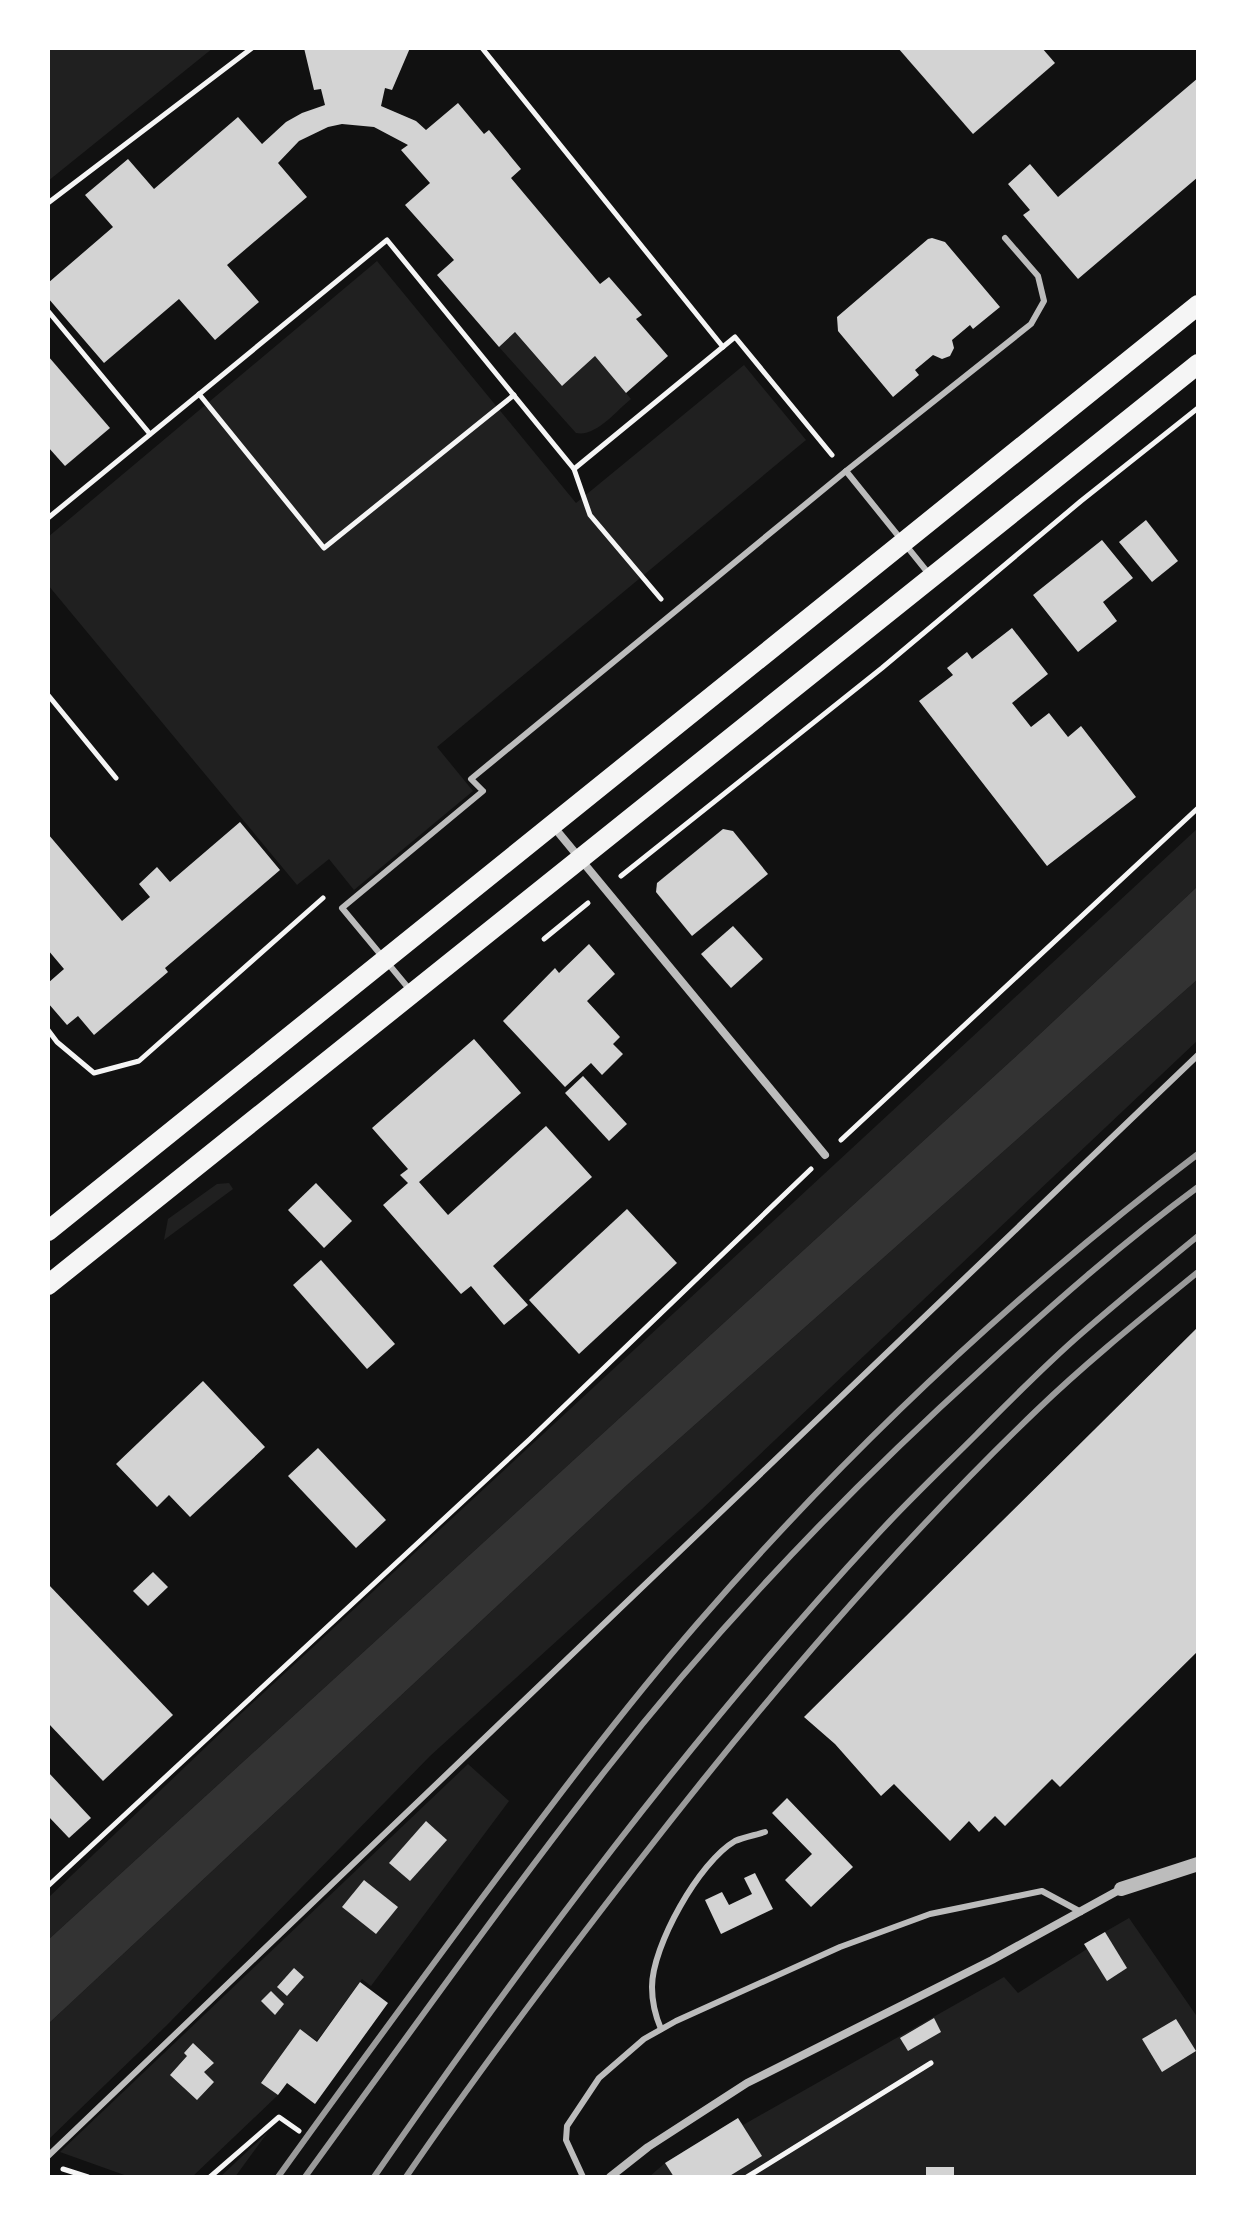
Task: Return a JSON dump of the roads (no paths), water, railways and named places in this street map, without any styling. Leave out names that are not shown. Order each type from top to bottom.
[{"type":"main road","points":[[48,1231],[1198,305]]},
{"type":"main road","points":[[48,1285],[1198,364]]},
{"type":"street","points":[[552,825],[825,1155]]},
{"type":"street","points":[[610,2177],[648,2147],[747,2083],[930,1992],[1121,1889],[1198,1864]]},
{"type":"lane","points":[[412,993],[342,908],[483,791],[471,779],[846,471],[1031,324],[1044,301],[1038,276],[1005,238]]},
{"type":"lane","points":[[846,471],[931,577]]},
{"type":"lane","points":[[48,2156],[1198,1055]]},
{"type":"lane","points":[[661,2029],[653,2005],[653,1974],[664,1940],[684,1900],[715,1859],[735,1842],[765,1832]]},
{"type":"lane","points":[[583,2177],[566,2140],[567,2126],[599,2078],[644,2039],[661,2029],[840,1947],[930,1914],[1042,1891],[1081,1912]]},
{"type":"railway","points":[[278,2177],[585,1761],[668,1658],[754,1560],[873,1436],[999,1318],[1064,1261],[1198,1154]]},
{"type":"railway","points":[[305,2177],[567,1821],[648,1717],[738,1613],[833,1512],[931,1416],[1088,1275],[1198,1187]]},
{"type":"railway","points":[[374,2177],[491,2011],[613,1848],[807,1612],[900,1510],[1041,1370],[1198,1236]]},
{"type":"railway","points":[[406,2177],[606,1903],[730,1746],[828,1630],[930,1518],[1037,1410],[1198,1272]]}]
